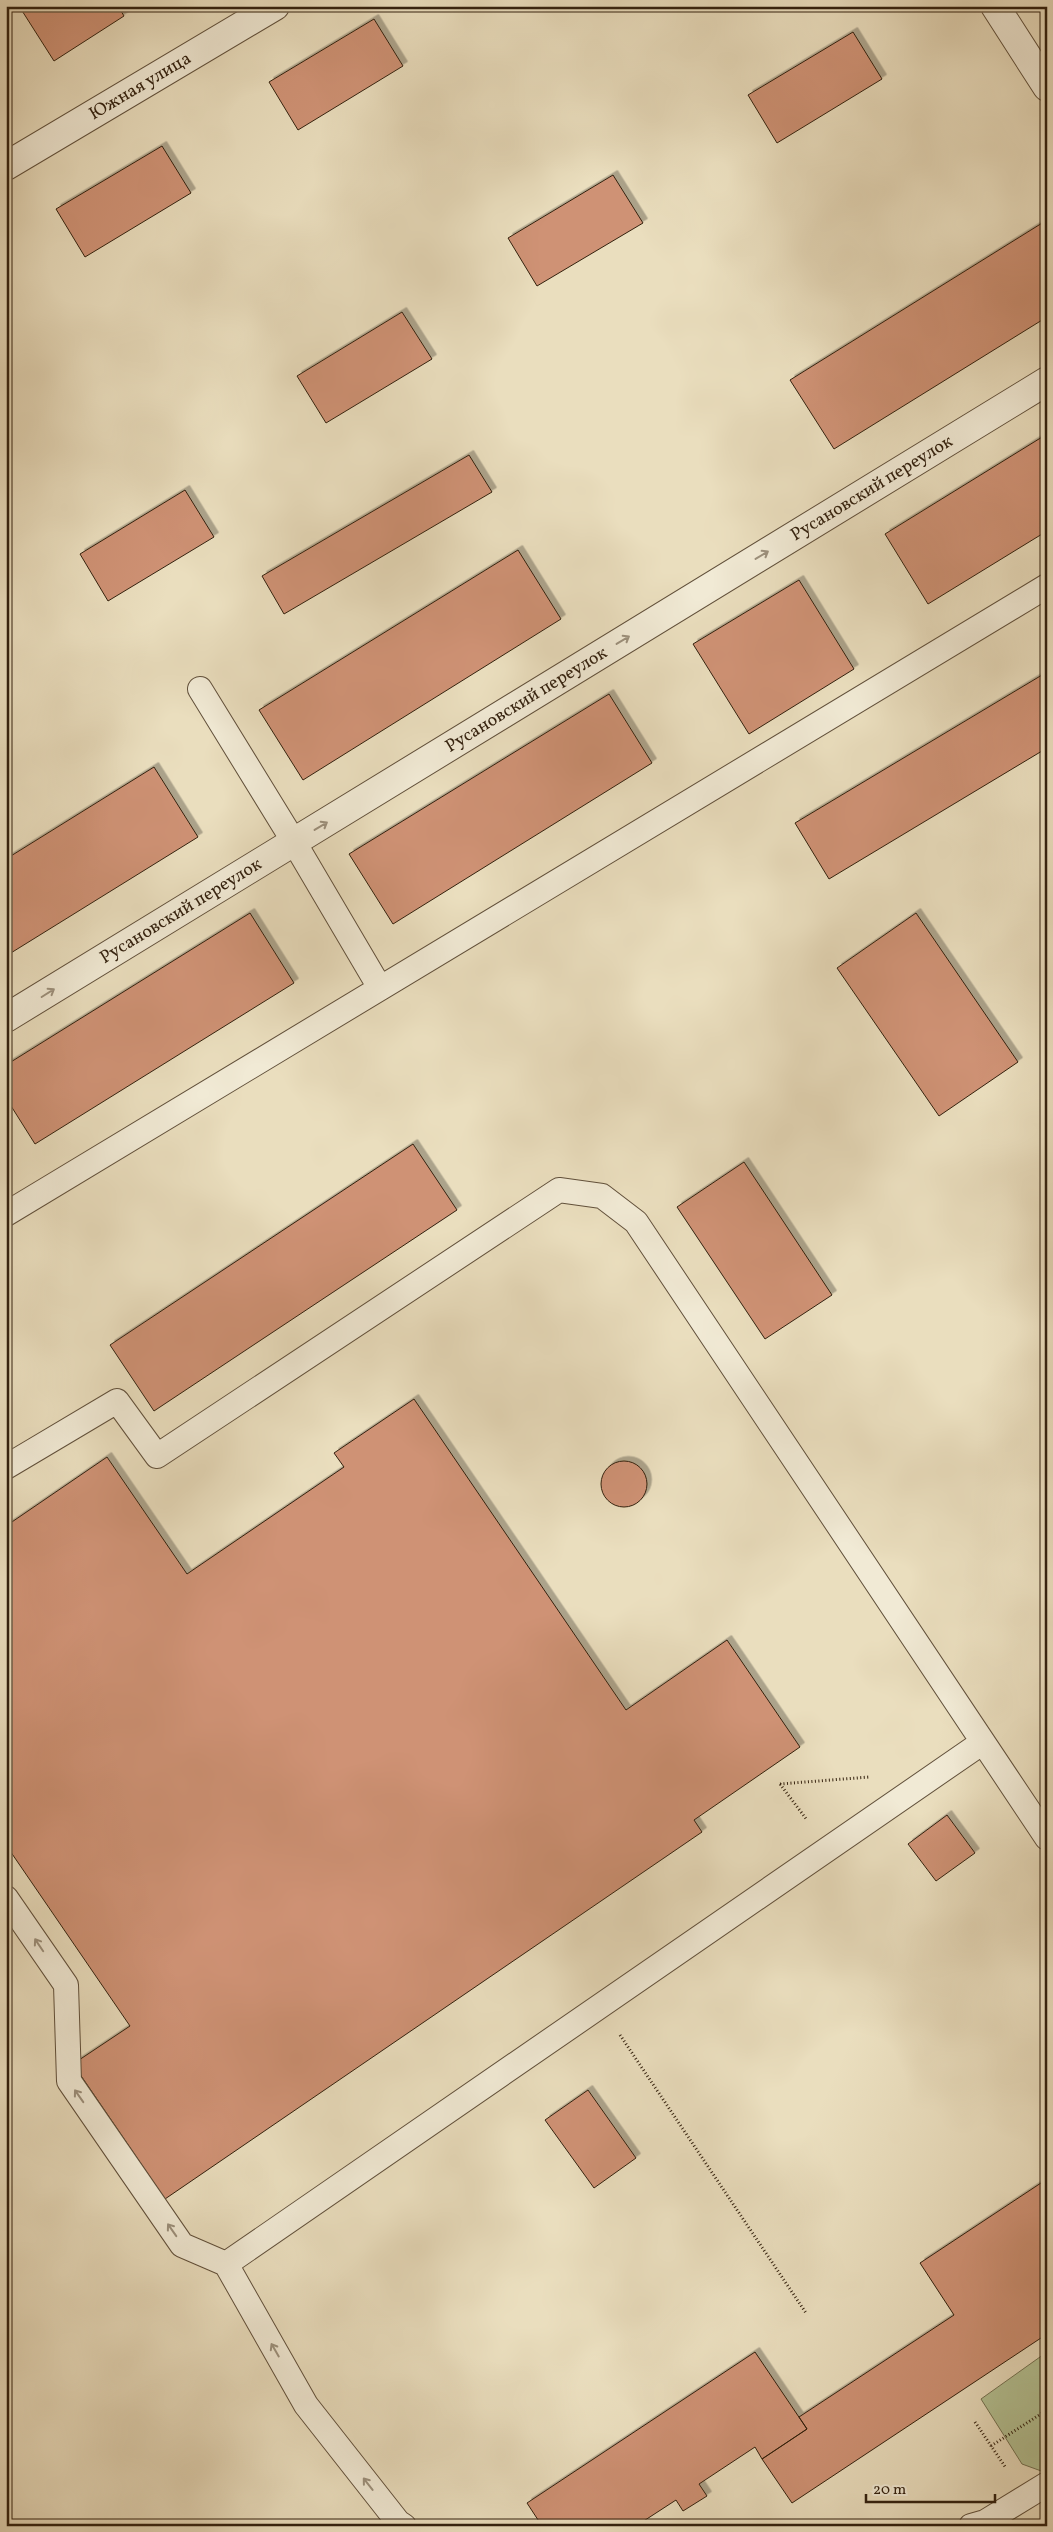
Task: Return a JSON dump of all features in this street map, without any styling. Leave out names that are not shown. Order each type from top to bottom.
[{"type":"street","name":"Южная улица","points":[[6,166],[275,6]]},
{"type":"street","points":[[995,6],[1044,79]]},
{"type":"street","name":"Русановский переулок","points":[[6,1018],[1047,381]]},
{"type":"lane","points":[[6,1214],[1047,586]]},
{"type":"lane","points":[[200,689],[294,842],[380,988]]},
{"type":"lane","points":[[6,1467],[117,1401],[157,1456],[559,1190],[602,1196],[636,1222],[1047,1838]]},
{"type":"lane","points":[[226,2264],[983,1742]]},
{"type":"lane","points":[[6,1898],[66,1985],[69,2081],[182,2245],[226,2264],[306,2404],[401,2524]]},
{"type":"lane","points":[[971,2526],[985,2522],[1047,2484]]},
{"type":"path","points":[[828,1849],[780,1784],[874,1777]]},
{"type":"path","points":[[601,2007],[806,2313]]},
{"type":"path","points":[[991,2446],[1047,2410]]},
{"type":"path","points":[[975,2422],[1026,2497]]},
{"type":"green space","points":[[1047,2352],[1047,2471],[1044,2472],[1022,2464],[981,2399]]},
{"type":"building","points":[[19,6],[118,6],[124,16],[54,61]]},
{"type":"building","points":[[374,19],[403,66],[298,130],[269,82]]},
{"type":"building","points":[[853,32],[882,79],[777,143],[748,95]]},
{"type":"building","points":[[162,146],[191,193],[85,257],[56,209]]},
{"type":"building","points":[[613,175],[643,223],[537,286],[508,238]]},
{"type":"building","points":[[1047,220],[1047,317],[834,449],[790,380]]},
{"type":"building","points":[[402,312],[432,359],[326,423],[297,376]]},
{"type":"building","points":[[1047,434],[1047,531],[928,604],[885,534]]},
{"type":"building","points":[[469,455],[492,492],[284,614],[262,576]]},
{"type":"building","points":[[185,490],[214,537],[108,601],[80,554]]},
{"type":"building","points":[[518,550],[561,619],[303,780],[259,710]]},
{"type":"building","points":[[799,580],[854,669],[749,734],[693,644]]},
{"type":"building","points":[[1047,672],[1047,748],[829,879],[795,823]]},
{"type":"building","points":[[609,694],[652,763],[393,924],[349,854]]},
{"type":"building","points":[[154,767],[198,837],[6,956],[6,859]]},
{"type":"building","points":[[250,913],[294,983],[35,1144],[6,1098],[6,1065]]},
{"type":"building","points":[[916,913],[1018,1062],[939,1116],[837,968]]},
{"type":"building","points":[[413,1144],[457,1210],[154,1411],[110,1345]]},
{"type":"building","points":[[744,1162],[832,1295],[765,1339],[677,1207]]},
{"type":"building","points":[[414,1399],[626,1710],[727,1640],[800,1747],[694,1820],[702,1832],[165,2199],[73,2064],[130,2026],[6,1845],[6,1526],[107,1457],[187,1574],[344,1467],[334,1453]]},
{"type":"building","points":[[624,1461],[637,1465],[643,1471],[647,1484],[643,1497],[637,1503],[624,1507],[611,1503],[605,1497],[601,1484],[605,1471],[611,1465]]},
{"type":"building","points":[[947,1815],[975,1853],[936,1881],[908,1844]]},
{"type":"building","points":[[588,2090],[636,2158],[594,2188],[545,2120]]},
{"type":"building","points":[[1047,2179],[1047,2334],[792,2503],[762,2459],[807,2429],[799,2417],[954,2315],[920,2263]]},
{"type":"building","points":[[755,2352],[807,2429],[762,2459],[755,2447],[699,2484],[707,2496],[683,2511],[676,2500],[636,2526],[542,2526],[527,2503]]}]
